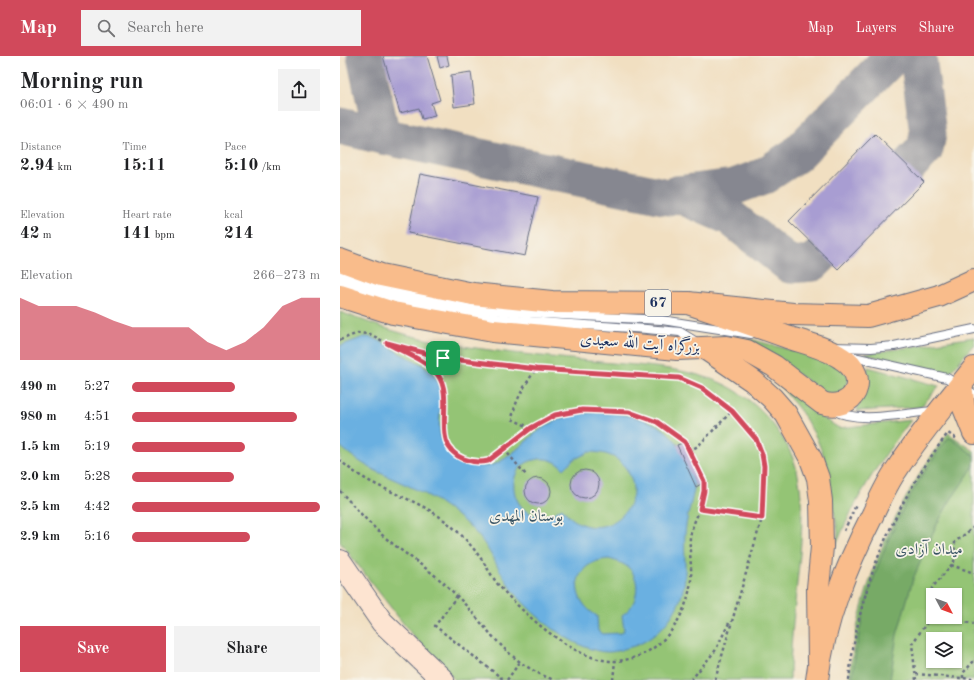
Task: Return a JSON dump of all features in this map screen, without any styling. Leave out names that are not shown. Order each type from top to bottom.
[{"type":"highway","name":"67","points":[[340,260],[381,275],[473,294],[552,302],[688,303],[793,314],[868,316],[939,296],[974,280]]},
{"type":"highway","name":"بزرگراه آیت الله سعیدی","points":[[340,296],[393,313],[493,331],[677,349],[706,349],[753,381],[777,403],[796,430],[816,472],[821,501],[822,547],[818,588],[818,670]]},
{"type":"highway","points":[[688,303],[818,347],[842,358],[852,365],[858,375],[858,383],[849,400],[839,404],[829,405],[822,403],[774,366],[747,351],[727,347],[706,349]]},
{"type":"highway","points":[[818,670],[829,620],[851,557],[896,470],[960,404],[974,368]]},
{"type":"highway","points":[[960,404],[974,433]]},
{"type":"street","points":[[340,561],[382,622],[443,680]]},
{"type":"lane","points":[[340,274],[394,292],[469,308],[523,313],[662,320],[818,347],[858,359],[947,378],[960,404],[867,417],[840,414],[822,403]]},
{"type":"lane","points":[[340,281],[400,301],[434,309],[482,316],[680,332],[706,349]]},
{"type":"lane","points":[[818,347],[871,348],[894,346],[974,329]]},
{"type":"path","points":[[340,340],[358,333],[365,333],[387,343],[425,364],[438,375],[445,393],[444,438],[454,453],[466,460],[484,462],[492,460],[504,449],[542,421],[568,412],[582,410],[629,412],[648,418],[664,426],[685,442],[704,481],[704,491],[700,509],[690,538],[691,580],[687,602],[682,615],[669,634],[655,647],[636,656],[615,661],[593,657],[563,643],[516,604],[504,591],[467,542],[447,522],[419,504],[372,484],[354,473],[340,460]]},
{"type":"path","points":[[387,343],[443,358],[536,369],[679,378],[702,388],[732,411],[756,439],[762,454],[764,466],[762,518],[732,616],[715,680]]},
{"type":"path","points":[[531,428],[512,419],[514,409],[522,390],[536,369]]},
{"type":"path","points":[[689,451],[698,446],[732,411]]},
{"type":"path","points":[[849,680],[851,658],[862,603],[883,543],[899,507],[915,480],[948,432]]},
{"type":"path","points":[[504,449],[526,475]]},
{"type":"path","points":[[340,491],[380,533],[416,559],[457,596],[500,646],[520,662],[543,676],[554,680]]},
{"type":"path","points":[[700,509],[762,518]]},
{"type":"path","points":[[932,588],[954,562],[955,542],[974,527]]},
{"type":"path","points":[[952,565],[974,573]]},
{"type":"path","points":[[457,596],[435,626],[505,680],[520,662]]},
{"type":"path","points":[[691,680],[715,651],[732,616]]},
{"type":"path","points":[[962,621],[974,624]]},
{"type":"path","points":[[916,680],[912,644],[926,624]]},
{"type":"path","points":[[613,680],[615,661]]},
{"type":"path","points":[[963,679],[963,673],[974,661]]},
{"type":"path","points":[[916,674],[973,679]]},
{"type":"green space","name":"بوستان المهدی","points":[[340,312],[399,333],[450,344],[597,362],[651,366],[686,372],[719,382],[745,397],[758,408],[779,432],[794,460],[798,475],[802,515],[801,542],[792,631],[790,680],[455,680],[413,636],[340,542]]},
{"type":"green space","points":[[974,337],[974,344],[948,375],[865,354]]},
{"type":"green space","points":[[750,339],[834,362],[850,376],[843,394],[830,396],[746,340]]},
{"type":"green space","points":[[868,367],[939,386],[921,407],[857,411]]},
{"type":"green space","points":[[775,379],[810,403],[823,418],[839,428],[911,420],[869,480],[851,512],[836,546],[838,532],[823,454],[816,437],[802,413]]},
{"type":"green space","name":"میدان آزادی","points":[[948,433],[974,451],[974,680],[849,680],[861,613],[870,581],[881,549],[911,489],[928,461]]},
{"type":"green space","points":[[949,437],[974,455],[974,466],[950,501],[936,526],[913,579],[897,635],[890,680],[852,680],[856,647],[863,614],[883,552],[912,492],[929,464]]},
{"type":"water","points":[[364,337],[373,338],[432,372],[439,385],[441,394],[439,424],[443,444],[453,456],[469,464],[483,466],[498,463],[548,425],[573,415],[584,413],[609,413],[636,417],[648,421],[668,433],[673,438],[684,456],[694,483],[694,490],[687,518],[684,586],[675,610],[664,626],[642,643],[611,652],[595,650],[582,646],[568,639],[542,620],[520,599],[507,582],[480,537],[461,519],[431,497],[367,466],[340,446],[340,346]],"holes":[[[589,452],[609,455],[618,460],[625,467],[632,482],[632,497],[627,510],[617,520],[604,526],[590,526],[575,521],[562,508],[546,515],[533,515],[523,508],[516,497],[514,485],[516,473],[525,464],[539,459],[546,459],[556,462],[564,469],[573,460]],[[609,559],[622,563],[629,568],[633,573],[637,586],[635,600],[632,606],[622,615],[624,630],[622,633],[602,634],[598,631],[597,616],[587,608],[581,600],[578,591],[578,582],[581,573],[587,566],[597,561]]]},
{"type":"building","points":[[383,56],[427,56],[440,100],[431,103],[435,116],[422,119],[419,108],[400,113]]},
{"type":"building","points":[[437,56],[447,56],[449,65],[440,68]]},
{"type":"building","points":[[471,72],[475,104],[454,107],[451,75]]},
{"type":"building","points":[[875,134],[924,182],[838,269],[789,221]]},
{"type":"building","points":[[420,174],[538,197],[525,256],[408,233]]},
{"type":"building","points":[[685,442],[703,483],[696,487],[677,445]]},
{"type":"building","points":[[585,470],[595,474],[599,484],[595,494],[585,498],[575,494],[571,484],[575,474]]},
{"type":"building","points":[[538,478],[547,482],[551,491],[547,500],[538,504],[529,500],[525,491],[529,482]]},
{"type":"taxiway","points":[[365,56],[382,136],[668,197],[677,194],[734,187],[764,176],[796,155],[893,56]]},
{"type":"taxiway","points":[[677,194],[730,217],[790,265],[813,263],[925,149],[928,134],[918,56]]},
{"type":"taxiway","points":[[340,126],[382,136]]},
{"type":"route","points":[[387,343],[443,358],[536,369],[679,378],[702,388],[732,411],[756,439],[762,454],[764,466],[762,518],[700,509],[703,501],[704,481],[685,442],[664,426],[639,414],[629,412],[582,410],[555,415],[531,428],[492,460],[479,463],[460,457],[454,453],[444,438],[445,393],[443,384],[438,375],[432,368],[387,343]]}]
